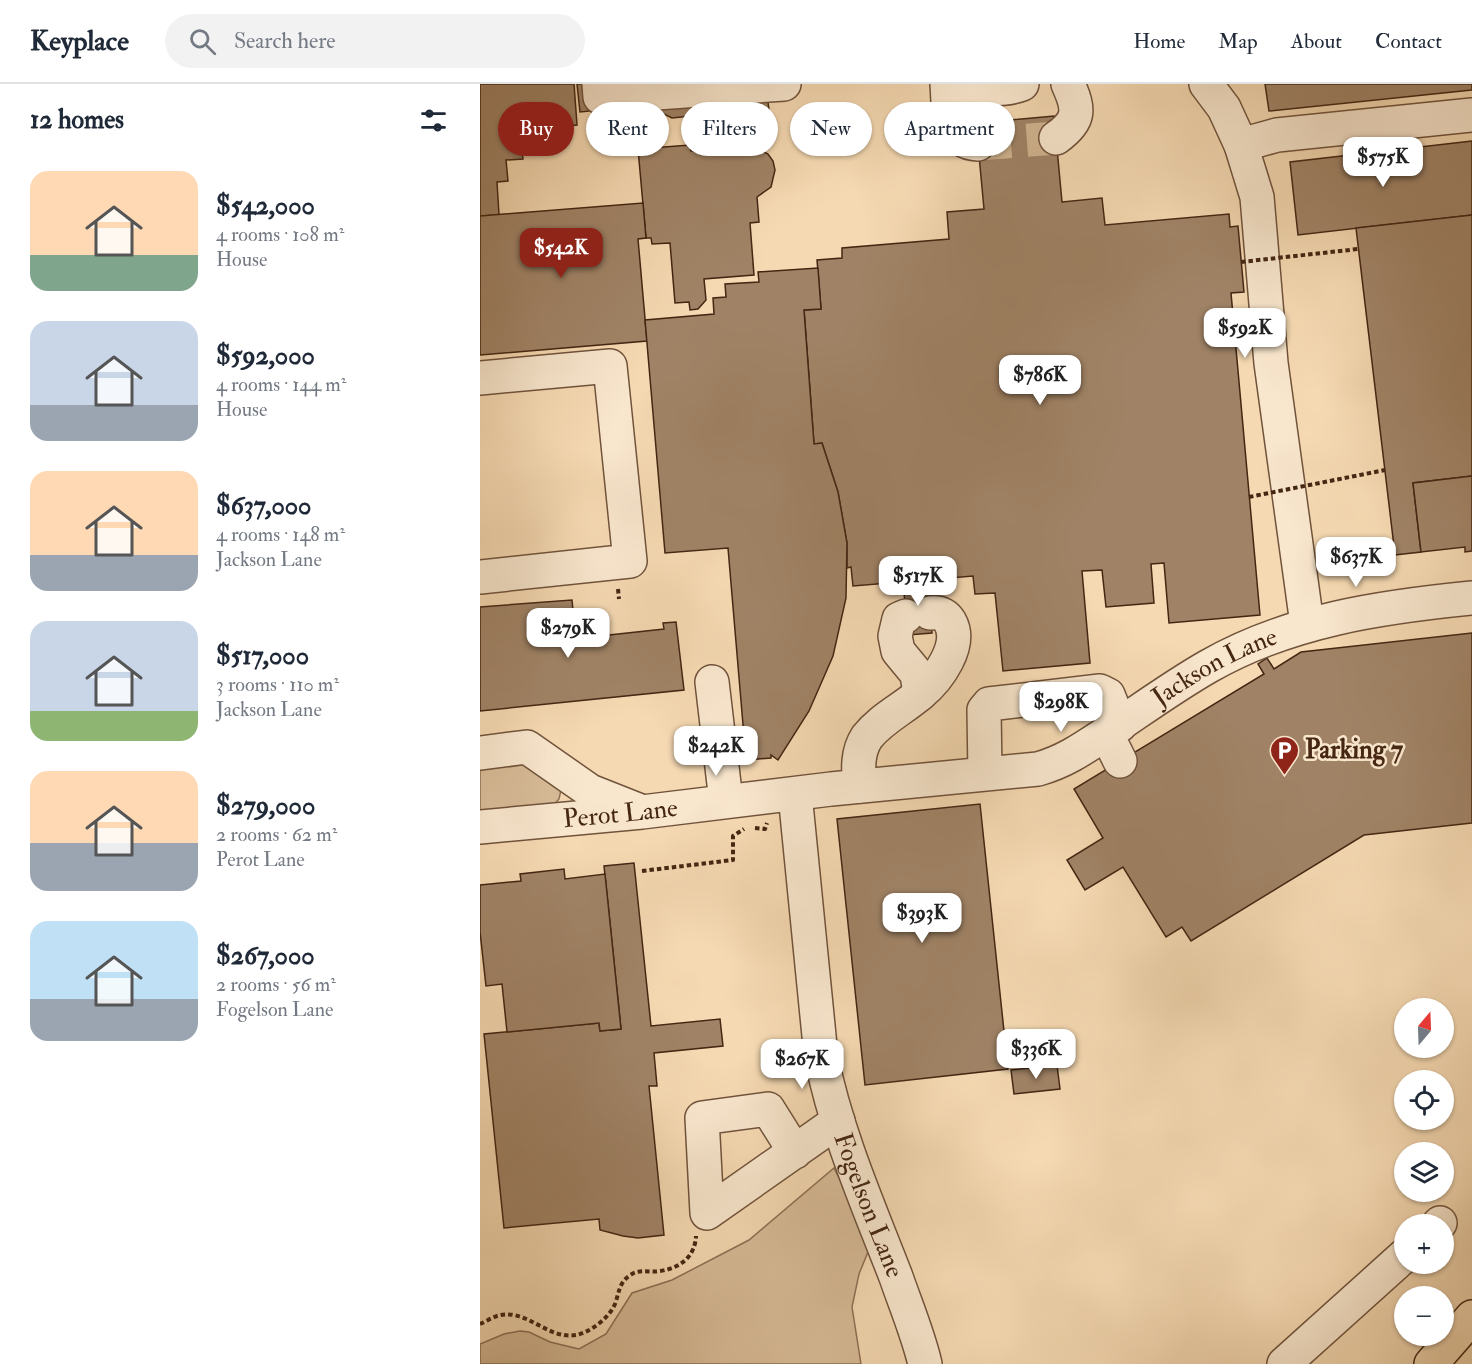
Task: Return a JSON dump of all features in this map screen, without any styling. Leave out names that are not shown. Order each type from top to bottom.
[{"type":"main road","points":[[1431,1364],[1472,1317]]},
{"type":"street","points":[[599,84],[600,97],[784,84]]},
{"type":"street","points":[[946,84],[948,102]]},
{"type":"street","points":[[960,84],[988,88],[1015,87],[1022,84]]},
{"type":"street","points":[[1056,138],[1071,128],[1075,117],[1076,105],[1068,84]]},
{"type":"street","points":[[1206,84],[1224,108],[1241,145],[1257,197],[1271,363],[1307,624]]},
{"type":"street","points":[[1241,145],[1276,135],[1472,115]]},
{"type":"street","points":[[480,378],[610,366],[630,561],[480,577]]},
{"type":"street","name":"Jackson Lane","points":[[795,794],[1038,769],[1054,765],[1115,740],[1209,666],[1248,645],[1307,624],[1414,604],[1472,598]]},
{"type":"street","points":[[860,786],[860,757],[866,738],[880,723],[926,687],[950,656],[954,635],[947,618],[939,612],[899,619],[895,636],[898,651],[926,687]]},
{"type":"street","points":[[712,682],[726,801]]},
{"type":"street","points":[[985,773],[984,710],[989,704],[1100,691],[1108,695],[1115,740]]},
{"type":"street","points":[[481,753],[527,747],[591,791],[642,812]]},
{"type":"street","points":[[557,820],[568,793],[569,776]]},
{"type":"street","name":"Perot Lane","points":[[480,827],[642,812],[795,794]]},
{"type":"street","name":"Fogelson Lane","points":[[795,794],[821,1056],[827,1085],[842,1134],[926,1364]]},
{"type":"street","points":[[707,1213],[702,1118],[768,1109],[795,1152]]},
{"type":"street","points":[[707,1213],[795,1152],[842,1134]]},
{"type":"street","points":[[1284,1364],[1394,1265]]},
{"type":"path","points":[[1241,262],[1359,249]]},
{"type":"path","points":[[1249,497],[1385,470]]},
{"type":"path","points":[[642,871],[733,860],[733,836],[746,827],[765,829],[768,820]]},
{"type":"path","points":[[480,1324],[506,1314],[521,1316],[551,1332],[574,1335],[582,1333],[609,1314],[621,1284],[628,1276],[641,1271],[659,1272],[689,1258],[695,1243],[696,1224],[707,1213]]},
{"type":"shaded area","points":[[528,760],[561,790],[559,799],[552,807],[480,815],[480,765]]},
{"type":"shaded area","points":[[834,1168],[872,1242],[859,1274],[852,1307],[861,1364],[480,1364],[480,1344],[504,1334],[520,1331],[579,1349],[606,1334],[632,1293],[672,1280],[749,1240]]},
{"type":"building","points":[[480,84],[574,84],[577,125],[574,125],[574,102],[498,102],[498,156],[523,156],[523,159],[506,160],[508,181],[497,182],[499,215],[480,216]]},
{"type":"building","points":[[577,84],[766,84],[768,102],[681,102],[681,117],[672,118],[669,116],[669,102],[586,102],[586,111],[580,112]]},
{"type":"building","points":[[1265,84],[1472,84],[1472,90],[1269,111]]},
{"type":"building","points":[[1054,116],[1062,202],[1102,198],[1105,225],[1229,214],[1230,227],[1238,226],[1244,292],[1231,293],[1260,615],[1169,623],[1164,563],[1151,564],[1154,603],[1106,607],[1102,570],[1082,571],[1090,663],[1003,671],[995,593],[975,594],[973,576],[853,586],[851,567],[847,568],[847,543],[838,492],[822,443],[814,444],[804,310],[821,309],[817,260],[842,258],[842,248],[949,239],[947,212],[984,209],[979,156],[1015,156],[1015,120]]},
{"type":"building","points":[[1472,141],[1472,215],[1298,235],[1290,162]]},
{"type":"building","points":[[681,146],[681,156],[769,156],[775,170],[771,187],[757,197],[759,222],[750,223],[754,275],[704,279],[706,300],[698,309],[690,310],[689,302],[675,303],[670,243],[652,244],[651,238],[646,238],[639,156],[669,156],[669,147]]},
{"type":"building","points":[[643,203],[646,238],[638,239],[647,341],[480,355],[480,216]]},
{"type":"building","points":[[1472,215],[1472,476],[1413,483],[1421,552],[1395,555],[1356,228]]},
{"type":"building","points":[[818,268],[821,309],[804,310],[814,444],[822,443],[838,492],[847,543],[846,598],[833,656],[809,711],[778,760],[771,755],[771,758],[746,760],[728,548],[665,553],[645,320],[714,314],[713,298],[726,297],[725,284],[759,282],[758,272]]},
{"type":"building","points":[[1472,476],[1472,551],[1465,552],[1465,547],[1421,552],[1413,483]]},
{"type":"building","points":[[927,579],[932,633],[908,635],[903,582]]},
{"type":"building","points":[[572,600],[575,631],[571,631],[572,639],[664,629],[663,623],[676,622],[684,690],[480,711],[480,607]]},
{"type":"building","name":"Parking 7","points":[[1472,633],[1472,823],[1364,835],[1191,941],[1182,927],[1166,937],[1123,867],[1085,890],[1067,860],[1103,838],[1074,789],[1264,674],[1258,664],[1267,658],[1274,669],[1301,652]]},
{"type":"building","points":[[980,804],[1008,1069],[865,1085],[837,819]]},
{"type":"building","points":[[634,863],[651,1026],[720,1019],[723,1046],[654,1053],[657,1086],[649,1086],[664,1235],[638,1238],[623,1236],[600,1230],[599,1219],[504,1228],[484,1034],[599,1023],[600,1031],[621,1029],[604,866]]},
{"type":"building","points":[[564,869],[565,879],[605,874],[621,1029],[600,1031],[599,1023],[507,1032],[502,984],[486,986],[480,932],[480,885],[521,881],[520,874]]},
{"type":"building","points":[[1057,1065],[1060,1089],[1014,1094],[1011,1070]]},
{"type":"tunnel","points":[[1015,141],[1056,138]]},
{"type":"place","name":"Parking 7","points":[[1284,776]]}]
